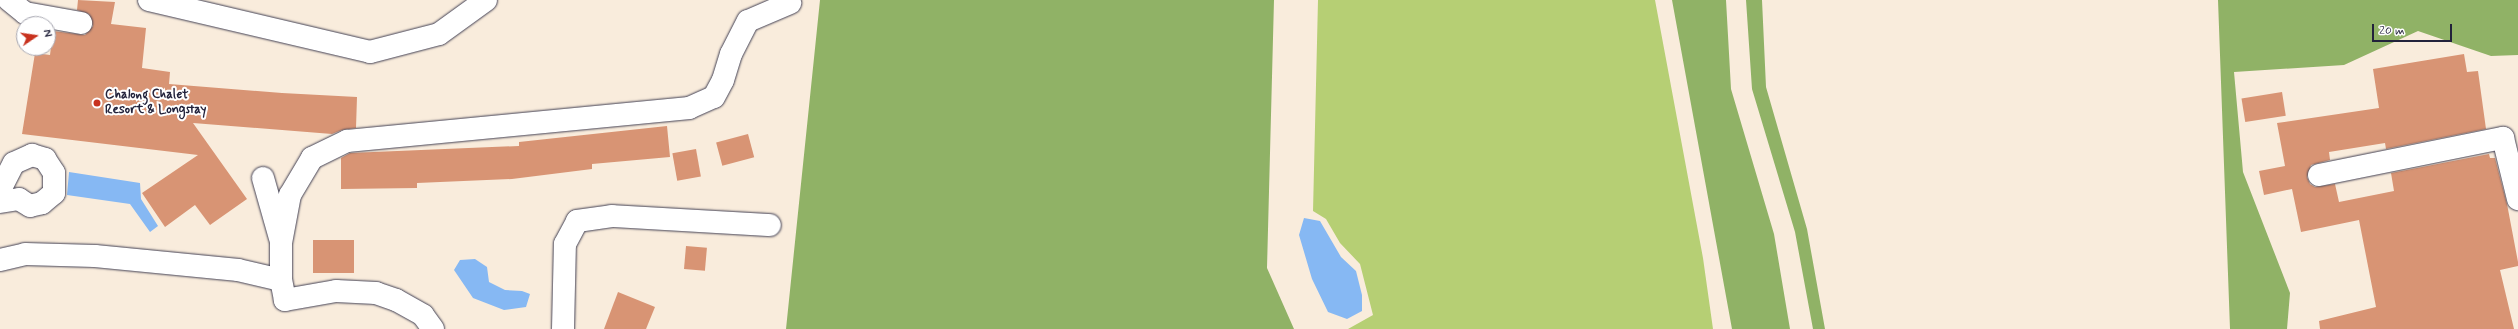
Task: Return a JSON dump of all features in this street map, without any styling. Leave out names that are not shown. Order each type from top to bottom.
[{"type":"street","points":[[9,0],[25,13],[81,23]]},
{"type":"street","points":[[149,0],[370,52],[439,34],[486,0]]},
{"type":"street","points":[[433,329],[424,315],[396,300],[376,293],[336,291],[285,300],[281,280],[281,244],[290,195],[312,158],[347,141],[689,108],[714,97],[723,80],[731,54],[748,21],[790,3]]},
{"type":"street","points":[[2319,175],[2503,138],[2518,199]]},
{"type":"street","points":[[0,190],[14,163],[32,155],[45,159],[54,173],[54,193],[42,203],[30,206],[19,199],[0,202]]},
{"type":"street","points":[[263,178],[281,244]]},
{"type":"street","points":[[563,329],[565,244],[577,221],[612,216],[770,224]]},
{"type":"street","points":[[0,260],[25,254],[95,256],[238,270],[281,280]]},
{"type":"green space","points":[[820,0],[1274,0],[1267,268],[1294,329],[786,329]]},
{"type":"green space","points":[[1318,0],[1655,0],[1703,258],[1713,329],[1348,329],[1373,315],[1360,264],[1340,243],[1326,219],[1313,211]]},
{"type":"green space","points":[[1672,0],[1726,0],[1731,89],[1774,234],[1790,329],[1732,329]]},
{"type":"green space","points":[[1746,0],[1762,0],[1766,87],[1807,229],[1825,329],[1813,329],[1795,232],[1752,89]]},
{"type":"green space","points":[[2218,0],[2518,0],[2518,55],[2491,56],[2418,31],[2344,65],[2234,72],[2243,172],[2290,293],[2287,329],[2230,329]]},
{"type":"water","points":[[69,172],[140,183],[141,199],[158,226],[150,232],[130,204],[67,195]]},
{"type":"water","points":[[1304,218],[1320,221],[1341,257],[1356,271],[1362,295],[1362,311],[1347,319],[1328,312],[1312,279],[1299,235]]},
{"type":"water","points":[[475,259],[487,267],[489,282],[505,290],[522,291],[530,294],[526,307],[504,310],[473,298],[454,270],[460,260]]},
{"type":"building","points":[[78,0],[115,2],[111,24],[146,28],[142,68],[170,72],[169,84],[357,97],[356,128],[342,130],[332,134],[193,123],[247,199],[210,225],[195,205],[165,227],[142,193],[198,155],[22,134],[35,56],[56,56],[56,31],[85,35],[93,26],[89,14],[77,10]]},
{"type":"building","points":[[2464,54],[2467,72],[2478,71],[2486,129],[2386,149],[2385,143],[2329,152],[2330,160],[2311,165],[2307,177],[2310,184],[2315,187],[2335,184],[2339,202],[2394,191],[2391,173],[2489,154],[2490,158],[2495,158],[2507,204],[2518,262],[2518,266],[2500,270],[2514,329],[2320,329],[2319,321],[2376,307],[2359,220],[2301,232],[2292,189],[2264,195],[2259,171],[2285,166],[2277,123],[2379,108],[2373,69]]},
{"type":"building","points":[[2282,92],[2286,116],[2245,122],[2242,98]]},
{"type":"building","points":[[667,126],[670,157],[592,164],[592,169],[512,179],[417,183],[417,188],[341,189],[341,158],[350,153],[519,146],[519,142]]},
{"type":"building","points":[[748,134],[754,157],[722,166],[716,143]]},
{"type":"building","points":[[696,149],[701,177],[677,181],[672,153]]},
{"type":"building","points":[[313,240],[354,240],[354,273],[313,273]]},
{"type":"building","points":[[686,246],[707,248],[705,271],[684,269]]},
{"type":"building","points":[[618,292],[655,307],[646,329],[604,329]]},
{"type":"place","name":"Chalong Chalet Resort & Longstay","points":[[97,103]]}]
